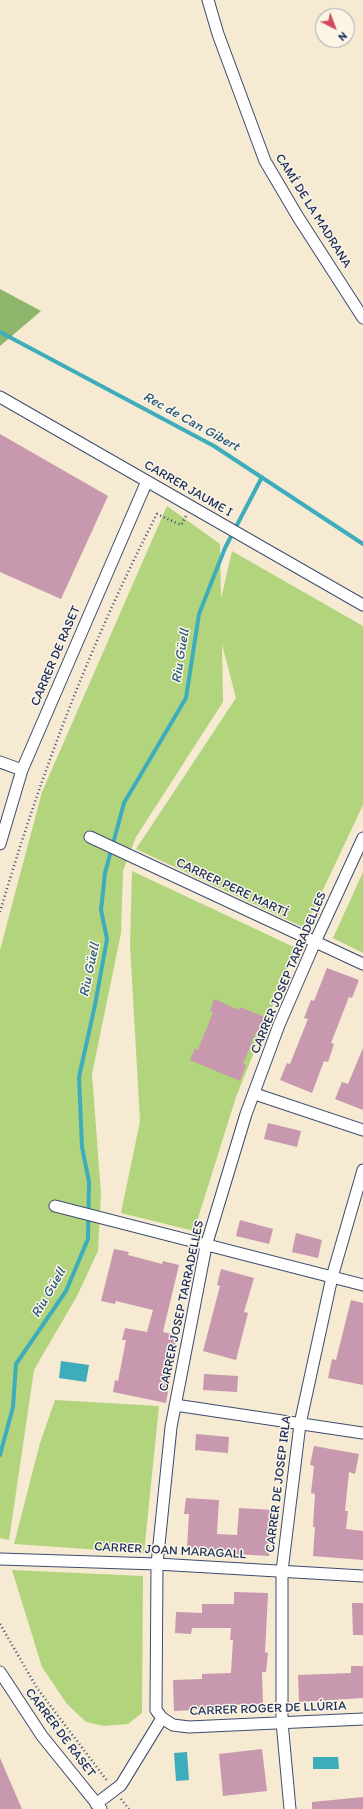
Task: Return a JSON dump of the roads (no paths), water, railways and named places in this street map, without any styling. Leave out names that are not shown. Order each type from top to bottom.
[{"type":"street","name":"CAMÍ DE LA MADRANA","points":[[208,0],[218,34],[265,161],[298,217],[363,318]]},
{"type":"street","name":"CARRER JAUME I","points":[[0,397],[363,605]]},
{"type":"street","name":"CARRER DE RASET","points":[[0,844],[22,770],[147,481]]},
{"type":"street","points":[[0,762],[22,770]]},
{"type":"street","name":"CARRER PERE MARTÍ","points":[[90,836],[363,964]]},
{"type":"street","name":"CARRER JOSEP TARRADELLES","points":[[159,1714],[157,1564],[171,1427],[206,1246],[246,1114],[255,1094],[279,1025],[363,838]]},
{"type":"street","points":[[255,1094],[363,1130]]},
{"type":"street","name":"CARRER DE JOSEP IRLA","points":[[290,1809],[282,1722],[282,1571],[300,1424],[332,1277],[363,1170]]},
{"type":"street","points":[[55,1206],[206,1246],[363,1285]]},
{"type":"street","points":[[175,1405],[363,1433]]},
{"type":"street","name":"CARRER JOAN MARAGALL","points":[[0,1559],[157,1564],[363,1576]]},
{"type":"street","name":"CARRER DE RASET","points":[[0,1672],[42,1736],[98,1806]]},
{"type":"street","points":[[98,1806],[121,1785],[159,1714]]},
{"type":"street","name":"CARRER ROGER DE LLÚRIA","points":[[159,1714],[173,1725],[190,1727],[363,1719]]},
{"type":"water","points":[[61,1361],[89,1365],[86,1382],[59,1378]]},
{"type":"water","points":[[187,1752],[189,1780],[176,1781],[174,1753]]},
{"type":"water","points":[[313,1757],[338,1757],[339,1769],[313,1769]]},
{"type":"waterway","name":"Rec de Can Gibert","points":[[0,332],[214,446],[363,544]]},
{"type":"waterway","name":"Riu Güell","points":[[0,1455],[13,1407],[16,1364],[66,1291],[88,1239],[89,1182],[82,1147],[79,1077],[95,1005],[107,939],[101,910],[105,873],[124,803],[186,698],[199,614],[225,548],[262,477]]}]
